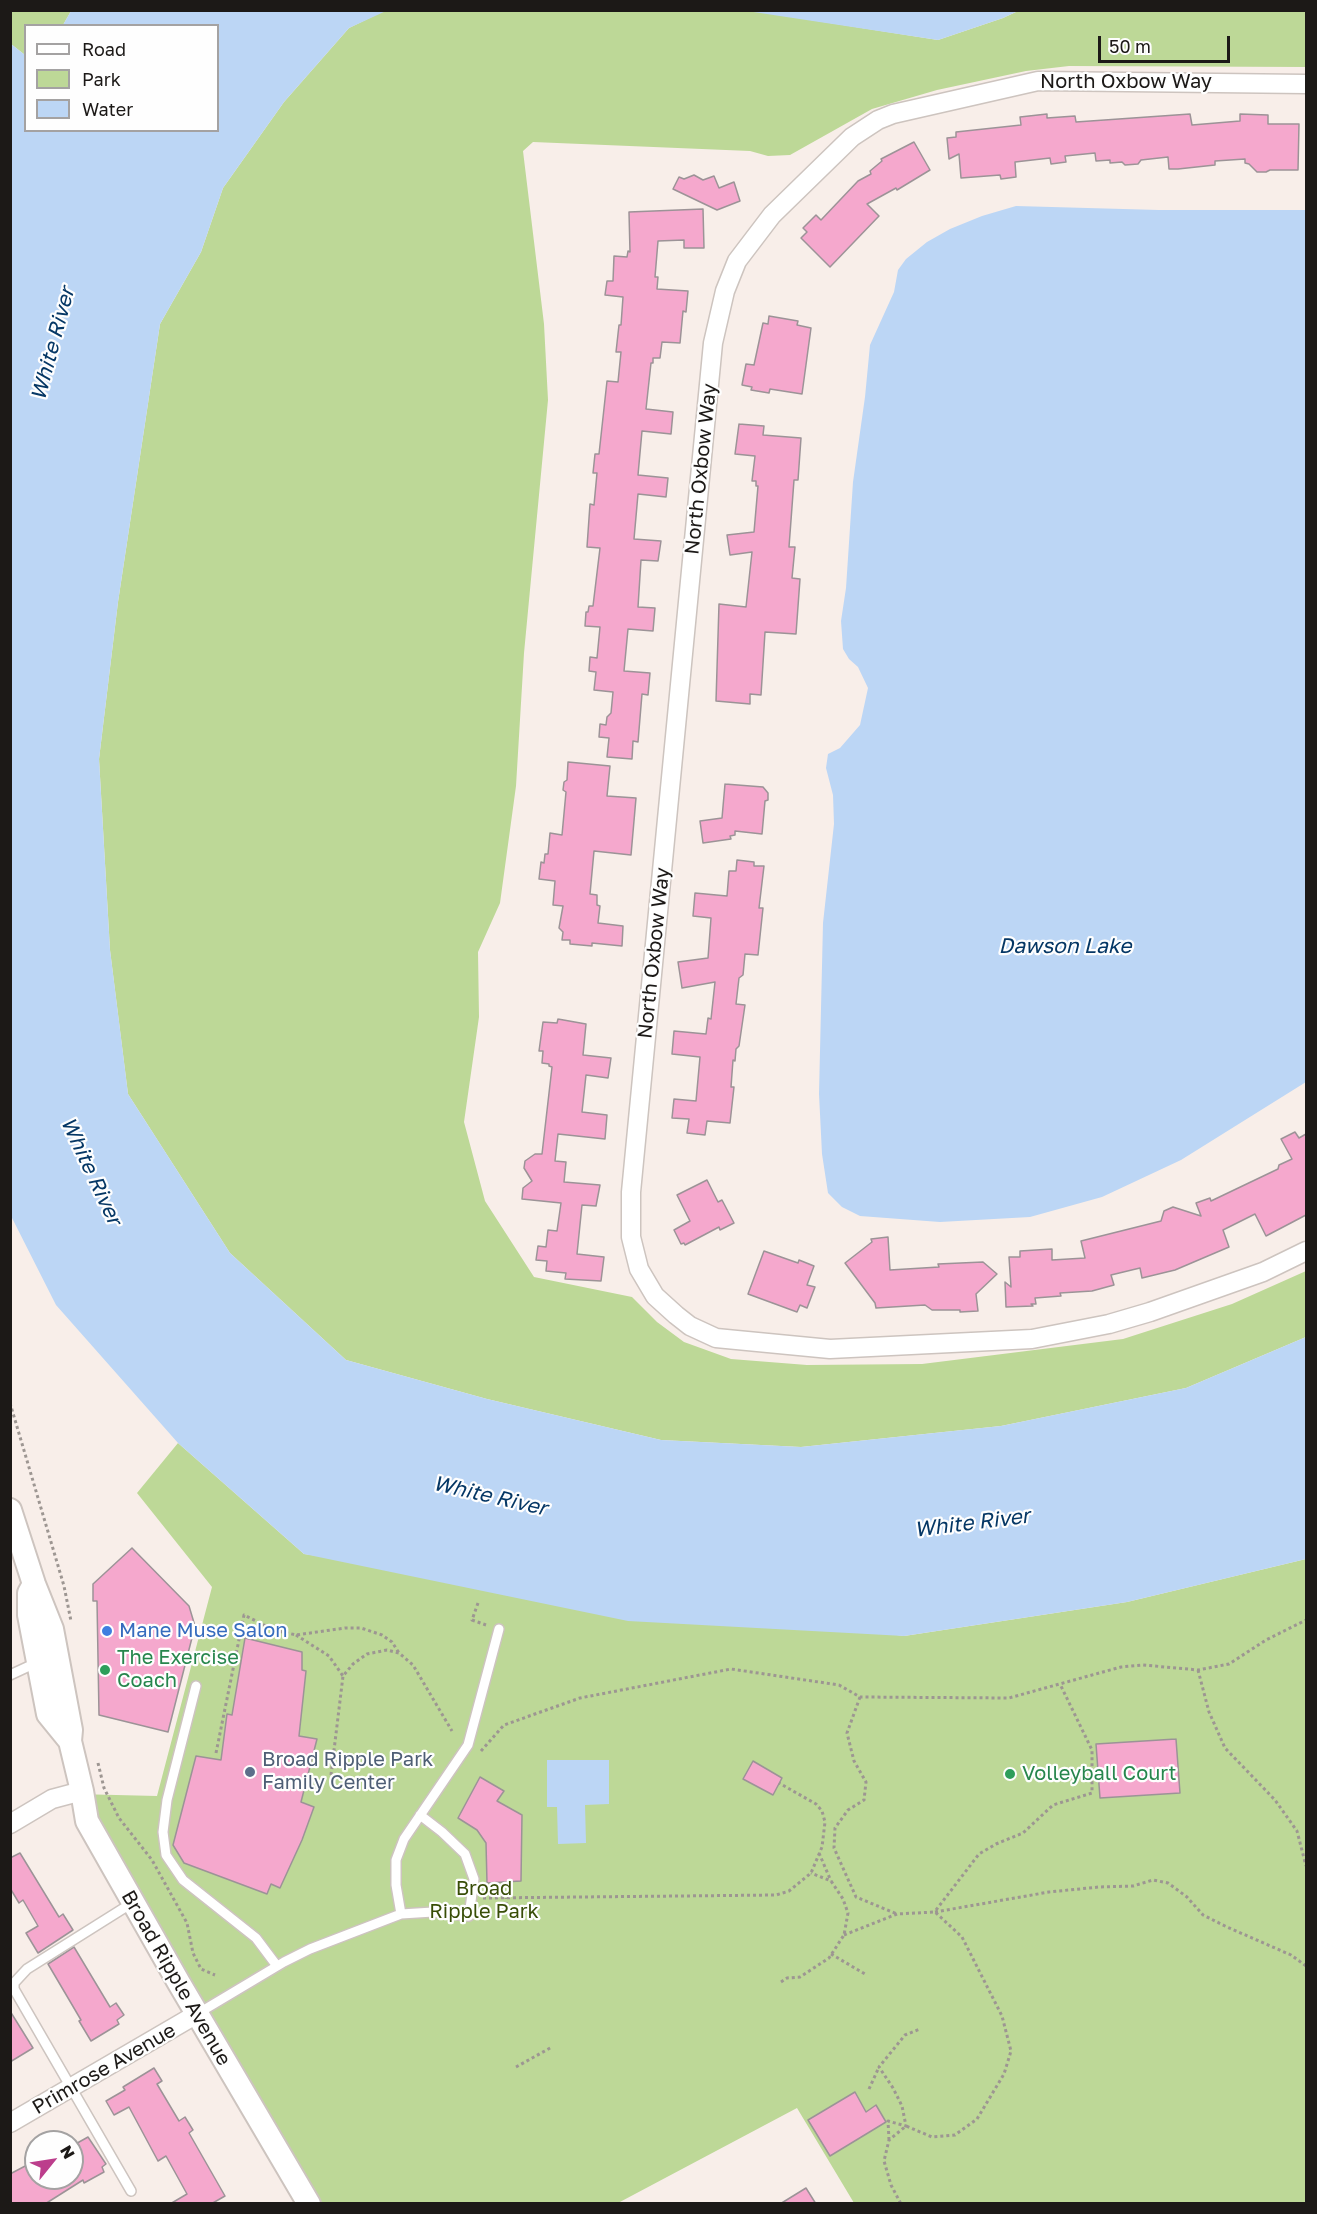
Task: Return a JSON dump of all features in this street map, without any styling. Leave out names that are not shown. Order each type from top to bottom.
[{"type":"street","name":"North Oxbow Way","points":[[1306,84],[1038,81],[893,114],[878,120],[852,137],[772,215],[737,261],[724,291],[713,351],[631,1192],[632,1237],[639,1269],[655,1296],[690,1326],[716,1338],[830,1349],[1032,1339],[1109,1324],[1263,1272],[1306,1251]]},
{"type":"street","name":"Broad Ripple Avenue","points":[[12,1519],[52,1629],[71,1730],[70,1742],[87,1821],[132,1903],[309,2204]]},
{"type":"street","name":"Broad Ripple Avenue","points":[[34,1584],[29,1593],[29,1614],[48,1714],[70,1742]]},
{"type":"street","points":[[10,1824],[52,1799],[82,1791]]},
{"type":"street","name":"Primrose Avenue","points":[[10,2123],[197,2014]]},
{"type":"lane","points":[[401,1914],[396,1885],[396,1860],[404,1839],[468,1745],[500,1629]]},
{"type":"lane","points":[[10,1675],[39,1661]]},
{"type":"lane","points":[[196,1686],[167,1800],[163,1832],[166,1855],[183,1880],[256,1938],[278,1966]]},
{"type":"lane","points":[[197,2014],[310,1948],[401,1914],[434,1912],[469,1916],[474,1879],[465,1854],[420,1815]]},
{"type":"lane","points":[[132,1903],[27,1970],[14,1983],[19,2000],[132,2192]]},
{"type":"path","points":[[10,1403],[64,1586],[73,1629]]},
{"type":"path","points":[[478,1603],[472,1620],[500,1629]]},
{"type":"path","points":[[216,1753],[244,1615],[273,1630],[296,1635],[329,1656],[343,1676]]},
{"type":"path","points":[[478,1754],[504,1725],[580,1698],[731,1670],[838,1685],[860,1697],[1009,1698],[1121,1667],[1143,1665],[1198,1670],[1229,1664],[1266,1640],[1306,1620]]},
{"type":"path","points":[[296,1635],[345,1628],[361,1628],[382,1635],[392,1642],[399,1653],[413,1665],[452,1731]]},
{"type":"path","points":[[331,1775],[343,1676],[366,1654],[387,1650],[399,1653]]},
{"type":"path","points":[[1198,1670],[1209,1712],[1225,1748],[1275,1800],[1297,1831],[1306,1866]]},
{"type":"path","points":[[935,1912],[979,1854],[1023,1833],[1053,1804],[1092,1793],[1092,1750],[1060,1684]]},
{"type":"path","points":[[860,1697],[847,1733],[854,1761],[866,1782],[864,1800],[848,1810],[835,1828],[834,1848],[856,1897],[897,1914]]},
{"type":"path","points":[[96,1759],[104,1788],[119,1818],[152,1860],[187,1923],[193,1953],[201,1969],[215,1975]]},
{"type":"path","points":[[484,1898],[776,1895],[789,1891],[811,1873],[819,1853],[825,1822],[822,1811],[816,1804],[779,1783]]},
{"type":"path","points":[[781,1982],[787,1978],[800,1977],[829,1958],[844,1935],[848,1913],[819,1853]]},
{"type":"path","points":[[811,1873],[831,1881]]},
{"type":"path","points":[[844,1935],[897,1914],[935,1912],[1049,1892],[1133,1886],[1153,1880],[1168,1883],[1187,1896],[1203,1914],[1227,1928],[1291,1955],[1306,1966]]},
{"type":"path","points":[[506,1898],[506,1911]]},
{"type":"path","points":[[901,2204],[891,2185],[884,2162],[889,2140],[888,2121],[932,2137],[955,2135],[976,2119],[1004,2074],[1011,2050],[1002,2016],[962,1937],[935,1912]]},
{"type":"path","points":[[831,1954],[865,1974]]},
{"type":"path","points":[[869,2089],[879,2067],[905,2035],[920,2029]]},
{"type":"path","points":[[516,2067],[552,2047]]},
{"type":"path","points":[[879,2067],[902,2106],[906,2126]]},
{"type":"path","points":[[889,2140],[906,2126]]},
{"type":"green space","points":[[386,10],[747,10],[938,40],[1018,11],[1306,11],[1306,67],[1069,66],[1026,71],[937,90],[872,109],[790,155],[768,156],[750,151],[533,142],[523,151],[544,324],[548,400],[524,653],[516,786],[500,903],[478,952],[479,1017],[464,1122],[485,1201],[534,1277],[632,1297],[657,1322],[684,1342],[731,1359],[807,1365],[922,1364],[1123,1339],[1232,1304],[1306,1271],[1306,1337],[1186,1388],[1001,1426],[801,1447],[661,1440],[487,1399],[346,1360],[230,1253],[128,1094],[110,950],[99,759],[118,602],[160,324],[201,252],[223,188],[284,102],[349,28]]},
{"type":"green space","points":[[10,11],[71,11],[64,24],[24,24],[24,54],[11,44]]},
{"type":"green space","name":"Broad Ripple Park","points":[[178,1443],[304,1554],[904,1636],[1127,1602],[1306,1559],[1306,2203],[854,2203],[797,2108],[618,2203],[309,2203],[75,1794],[157,1796],[212,1587],[137,1493]]},
{"type":"water","points":[[1018,10],[1003,18],[938,40],[747,11]]},
{"type":"water","name":"White River","points":[[71,11],[386,11],[349,28],[284,102],[223,188],[201,252],[160,324],[118,602],[99,759],[110,950],[128,1094],[230,1253],[346,1360],[487,1399],[661,1440],[801,1447],[1001,1426],[1186,1388],[1306,1337],[1306,1559],[1127,1602],[904,1636],[628,1621],[304,1554],[178,1443],[56,1305],[10,1214],[11,44],[24,54],[24,132],[219,132],[219,24],[64,24]]},
{"type":"water","name":"Dawson Lake","points":[[1016,206],[1159,210],[1306,210],[1306,1082],[1181,1160],[1102,1197],[1030,1217],[940,1222],[860,1216],[842,1207],[828,1193],[822,1154],[819,1094],[823,923],[834,824],[833,795],[826,768],[828,754],[840,748],[860,725],[868,688],[858,667],[843,649],[841,621],[846,588],[853,482],[870,345],[894,292],[898,270],[906,259],[927,242],[950,229]]},
{"type":"water","points":[[547,1760],[609,1760],[609,1804],[585,1805],[586,1843],[558,1844],[557,1807],[547,1807]]},
{"type":"building","points":[[1047,114],[1047,118],[1075,116],[1076,122],[1190,114],[1192,125],[1240,121],[1240,114],[1268,115],[1268,124],[1299,124],[1298,170],[1257,172],[1245,163],[1245,159],[1215,161],[1215,165],[1169,169],[1168,157],[1141,160],[1138,164],[1125,165],[1122,162],[1110,163],[1110,160],[1096,161],[1095,153],[1065,156],[1066,162],[1051,164],[1050,158],[1015,162],[1016,177],[1001,179],[1000,175],[961,178],[959,154],[949,159],[947,138],[956,137],[956,132],[1021,125],[1020,117]]},
{"type":"building","points":[[914,142],[930,170],[897,190],[896,188],[867,204],[879,216],[830,267],[801,238],[807,232],[803,228],[816,215],[821,220],[858,181],[871,174],[870,171],[882,161],[881,159]]},
{"type":"building","points":[[694,175],[703,180],[714,176],[719,188],[734,182],[740,201],[717,210],[673,189],[679,177],[684,179]]},
{"type":"building","points":[[703,209],[704,248],[684,248],[684,240],[658,241],[655,277],[658,277],[657,289],[688,291],[686,312],[683,311],[680,343],[662,342],[660,358],[653,358],[653,363],[651,363],[646,409],[673,412],[671,434],[642,431],[638,475],[668,478],[666,497],[638,494],[634,539],[661,541],[658,561],[641,560],[638,607],[655,608],[653,631],[628,629],[624,671],[650,673],[648,695],[642,694],[638,742],[633,741],[632,759],[607,757],[609,738],[599,737],[600,724],[606,725],[607,717],[611,713],[613,692],[594,690],[596,672],[589,671],[590,657],[597,658],[600,627],[585,626],[586,612],[589,606],[593,606],[600,548],[587,547],[590,504],[594,505],[597,473],[593,473],[595,454],[599,454],[607,381],[618,382],[621,352],[616,352],[623,297],[605,295],[607,281],[613,281],[614,256],[627,257],[628,251],[630,252],[629,212]]},
{"type":"building","points":[[769,316],[798,321],[797,325],[811,328],[802,394],[770,389],[769,393],[751,390],[752,387],[742,385],[746,364],[754,365],[763,323],[768,324]]},
{"type":"building","points":[[739,424],[764,426],[763,435],[801,438],[798,480],[794,480],[789,547],[795,547],[792,578],[800,579],[796,634],[765,632],[761,695],[750,694],[750,704],[716,701],[719,604],[746,607],[752,552],[730,555],[727,535],[754,532],[758,486],[756,486],[756,481],[752,481],[755,456],[735,454]]},
{"type":"building","points":[[568,762],[610,766],[607,796],[636,798],[631,855],[594,851],[590,894],[597,895],[597,905],[600,906],[598,923],[623,926],[622,946],[592,943],[592,946],[570,944],[570,940],[562,940],[563,932],[559,928],[563,906],[553,905],[555,881],[539,879],[541,862],[544,863],[545,854],[548,854],[550,833],[562,835],[566,792],[563,790],[564,782],[567,780]]},
{"type":"building","points":[[725,784],[763,787],[768,793],[768,800],[765,801],[762,834],[735,831],[735,835],[730,836],[731,839],[703,843],[700,821],[722,818]]},
{"type":"building","points":[[737,860],[754,862],[754,866],[764,866],[759,908],[763,908],[758,955],[745,954],[743,975],[739,978],[736,1004],[745,1005],[739,1046],[736,1049],[735,1061],[733,1060],[731,1087],[734,1087],[730,1123],[707,1121],[705,1135],[687,1133],[689,1119],[672,1118],[674,1099],[696,1101],[700,1057],[672,1054],[674,1031],[706,1034],[708,1018],[711,1019],[715,982],[682,988],[678,962],[708,958],[711,918],[693,916],[695,893],[727,896],[729,871],[736,871]]},
{"type":"building","points":[[558,1019],[586,1024],[583,1055],[611,1058],[608,1078],[586,1075],[582,1112],[607,1115],[605,1139],[558,1134],[555,1161],[566,1162],[564,1182],[600,1185],[596,1206],[582,1205],[577,1254],[604,1257],[601,1281],[565,1279],[566,1273],[546,1271],[547,1261],[536,1260],[538,1246],[546,1247],[548,1230],[557,1231],[561,1203],[522,1199],[523,1188],[532,1181],[524,1168],[525,1161],[535,1154],[542,1154],[552,1067],[542,1063],[543,1051],[539,1051],[543,1022],[557,1023]]},
{"type":"building","points":[[1295,1132],[1299,1138],[1306,1134],[1306,1215],[1266,1236],[1255,1214],[1223,1230],[1229,1247],[1175,1270],[1142,1278],[1140,1268],[1111,1275],[1114,1285],[1092,1291],[1060,1293],[1061,1296],[1035,1298],[1036,1304],[1031,1304],[1033,1306],[1006,1307],[1005,1282],[1011,1287],[1009,1257],[1020,1257],[1020,1251],[1052,1249],[1052,1260],[1085,1258],[1081,1241],[1161,1221],[1164,1211],[1173,1207],[1201,1216],[1196,1203],[1210,1198],[1211,1201],[1278,1169],[1279,1165],[1292,1159],[1281,1139]]},
{"type":"building","points":[[707,1180],[718,1202],[722,1200],[734,1223],[720,1230],[719,1227],[685,1245],[681,1244],[674,1230],[690,1221],[677,1195]]},
{"type":"building","points":[[888,1237],[890,1270],[939,1267],[938,1264],[983,1262],[997,1274],[976,1294],[978,1311],[932,1310],[925,1305],[876,1308],[875,1303],[845,1263],[872,1242],[871,1239]]},
{"type":"building","points":[[764,1251],[814,1266],[807,1285],[815,1287],[807,1308],[800,1305],[797,1312],[748,1294]]},
{"type":"building","points":[[132,1548],[189,1606],[195,1626],[168,1732],[99,1715],[97,1601],[93,1601],[93,1584]]},
{"type":"building","name":"Broad Ripple Park Family Center","points":[[245,1638],[302,1652],[302,1670],[306,1671],[299,1736],[317,1739],[301,1802],[314,1807],[280,1888],[271,1884],[267,1894],[184,1863],[173,1845],[196,1756],[221,1760],[227,1714],[232,1715]]},
{"type":"building","points":[[1176,1739],[1180,1793],[1100,1798],[1096,1744]]},
{"type":"building","points":[[753,1761],[782,1778],[773,1795],[743,1779]]},
{"type":"building","points":[[480,1777],[504,1791],[497,1801],[522,1815],[521,1881],[487,1883],[486,1843],[477,1830],[458,1818]]},
{"type":"building","points":[[20,1853],[59,1917],[63,1914],[73,1930],[38,1953],[26,1933],[38,1926],[23,1900],[19,1903],[10,1888],[10,1858]]},
{"type":"building","points":[[74,1947],[110,2007],[116,2003],[124,2015],[117,2020],[119,2024],[91,2041],[48,1964]]},
{"type":"building","points":[[10,2011],[33,2048],[10,2062]]},
{"type":"building","points":[[154,2068],[162,2081],[157,2084],[179,2121],[185,2117],[193,2130],[189,2133],[225,2196],[211,2204],[170,2204],[187,2194],[166,2156],[158,2161],[129,2107],[114,2115],[106,2101],[125,2090],[123,2087]]},
{"type":"building","points":[[855,2092],[866,2112],[876,2105],[886,2122],[830,2156],[808,2120]]},
{"type":"building","points":[[88,2137],[106,2164],[102,2167],[104,2172],[84,2183],[84,2139]]},
{"type":"building","points":[[24,2167],[24,2190],[67,2190],[45,2204],[10,2204],[10,2174]]},
{"type":"building","points":[[806,2188],[816,2204],[780,2204]]},
{"type":"place","name":"Mane Muse Salon","points":[[107,1631]]},
{"type":"place","name":"The Exercise Coach","points":[[105,1670]]},
{"type":"place","name":"Broad Ripple Park Family Center","points":[[250,1772]]},
{"type":"place","name":"Volleyball Court","points":[[1010,1774]]}]
